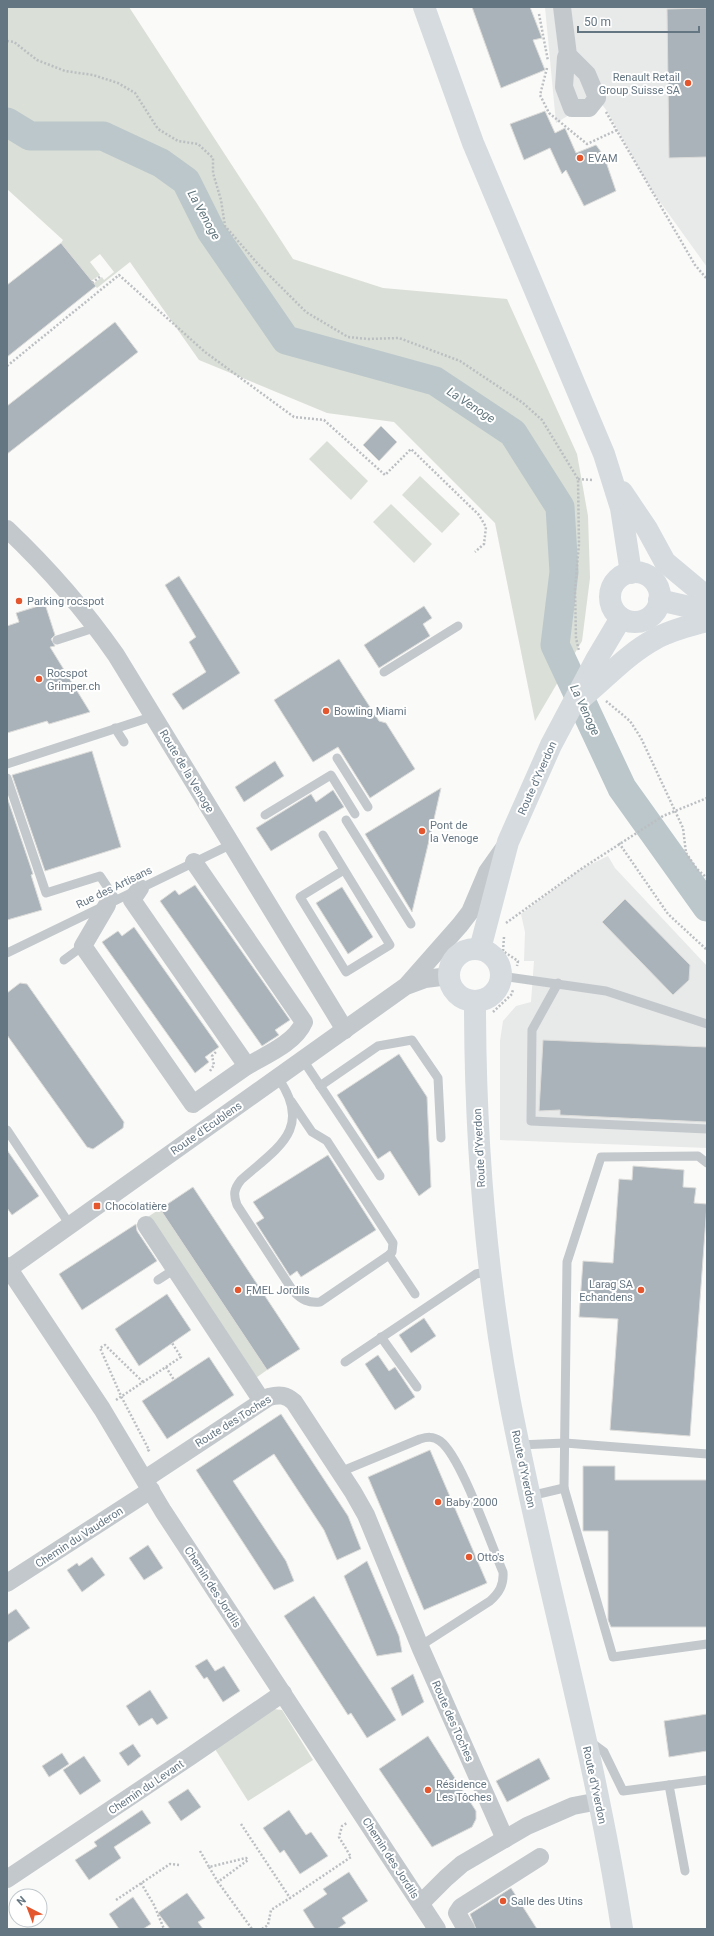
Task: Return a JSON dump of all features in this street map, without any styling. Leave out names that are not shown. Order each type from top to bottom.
[{"type":"main road","points":[[424,7],[472,143],[600,441],[615,482],[626,535],[631,573]]},
{"type":"main road","points":[[615,482],[646,529],[665,562],[707,597]]},
{"type":"main road","points":[[631,573],[643,574],[650,577],[659,590],[659,600],[655,612],[642,621],[635,622],[621,618],[611,605],[611,590],[620,577],[631,573]]},
{"type":"main road","points":[[659,600],[707,611]]},
{"type":"main road","name":"Route d'Yverdon","points":[[480,949],[508,842],[551,745],[571,707],[601,669],[621,618]]},
{"type":"main road","points":[[601,669],[626,659],[655,639],[673,631],[707,621]]},
{"type":"main road","points":[[471,949],[480,949],[493,956],[508,977],[496,991],[483,1001],[475,1002],[460,997],[454,991],[449,976],[452,963],[462,952],[471,949]]},
{"type":"main road","name":"Route d'Yverdon","points":[[475,1002],[477,1128],[482,1198],[490,1271],[503,1358],[530,1496],[599,1801],[622,1929]]},
{"type":"street","points":[[562,7],[568,55],[566,57],[564,87],[572,108],[589,108],[597,98],[587,74],[568,55]]},
{"type":"street","name":"Route de la Venoge","points":[[7,529],[34,555],[97,627],[154,716],[345,1030]]},
{"type":"street","name":"Route d'Ecublens","points":[[8,1268],[406,986],[470,912],[487,872],[508,842]]},
{"type":"street","points":[[112,902],[83,946],[193,1104],[247,1066],[270,1054],[300,1032],[304,1022],[194,862]]},
{"type":"street","points":[[140,888],[132,900],[247,1066]]},
{"type":"street","name":"Route d'Ecublens","points":[[406,986],[425,979],[449,976]]},
{"type":"street","points":[[146,1225],[262,1401]]},
{"type":"street","name":"Chemin des Jordils","points":[[8,1268],[102,1409],[148,1484],[437,1929]]},
{"type":"street","name":"Route des Toches","points":[[148,1484],[262,1401],[277,1395],[284,1396],[294,1402],[366,1515],[420,1646],[505,1839]]},
{"type":"street","name":"Chemin du Vauderon","points":[[7,1583],[148,1484]]},
{"type":"street","name":"Chemin du Levant","points":[[7,1879],[283,1693]]},
{"type":"street","points":[[421,1903],[440,1883],[462,1864],[505,1839],[558,1812],[599,1801]]},
{"type":"street","points":[[466,1929],[457,1913],[461,1907],[540,1856]]},
{"type":"lane","points":[[384,672],[458,626]]},
{"type":"lane","points":[[57,640],[97,627]]},
{"type":"lane","points":[[7,764],[154,716]]},
{"type":"lane","points":[[115,728],[124,742]]},
{"type":"lane","points":[[337,758],[368,807]]},
{"type":"lane","points":[[264,815],[331,775],[355,814]]},
{"type":"lane","points":[[7,778],[46,893],[100,876],[112,902]]},
{"type":"lane","points":[[346,820],[411,924]]},
{"type":"lane","points":[[323,834],[390,945],[346,972],[300,897],[344,870]]},
{"type":"lane","name":"Rue des Artisans","points":[[7,953],[232,844]]},
{"type":"lane","points":[[64,960],[83,946]]},
{"type":"lane","points":[[508,977],[606,991],[707,1024]]},
{"type":"lane","points":[[558,983],[532,1030],[531,1121],[707,1129]]},
{"type":"lane","points":[[320,1086],[378,1046],[412,1040],[438,1078],[441,1138]]},
{"type":"lane","points":[[303,1060],[380,1176]]},
{"type":"lane","points":[[278,1078],[291,1101],[312,1132],[327,1141],[391,1238],[393,1247],[389,1256],[320,1302],[312,1303],[306,1302],[293,1292],[237,1204],[234,1195],[235,1187],[241,1180],[284,1142],[291,1128],[293,1113],[291,1101]]},
{"type":"lane","points":[[7,1130],[70,1225]]},
{"type":"lane","points":[[707,1163],[698,1156],[601,1157],[567,1262],[564,1488],[613,1657],[707,1644]]},
{"type":"lane","points":[[389,1256],[415,1294]]},
{"type":"lane","points":[[158,1280],[175,1269]]},
{"type":"lane","points":[[345,1362],[476,1274],[490,1271]]},
{"type":"lane","points":[[381,1337],[417,1387]]},
{"type":"lane","points":[[340,1472],[420,1438],[430,1437],[439,1440],[446,1447],[462,1473],[503,1572],[504,1581],[496,1596],[490,1601],[420,1646]]},
{"type":"lane","points":[[519,1445],[565,1443],[707,1454]]},
{"type":"lane","points":[[530,1496],[564,1488]]},
{"type":"lane","points":[[586,1739],[604,1752],[623,1791],[707,1780]]},
{"type":"lane","points":[[669,1785],[685,1871]]},
{"type":"path","points":[[7,41],[14,42],[37,60],[44,63],[65,71],[93,75],[118,83],[135,93],[158,129],[178,141],[198,144],[213,158],[213,173],[221,200],[225,226],[258,264],[306,312],[327,326],[348,337],[368,339],[399,338],[460,361],[523,403],[542,420],[578,479]]},
{"type":"path","points":[[597,98],[696,265],[707,279]]},
{"type":"path","points":[[7,366],[119,275],[205,352],[294,417],[324,420],[385,476],[411,449],[479,515],[486,527],[484,544],[475,552]]},
{"type":"path","points":[[92,283],[101,276]]},
{"type":"path","points":[[506,917],[504,924],[619,843],[663,816],[707,798]]},
{"type":"path","points":[[675,811],[683,828],[686,853],[707,878]]},
{"type":"path","points":[[619,843],[668,914],[707,950]]},
{"type":"path","points":[[492,1019],[493,1012],[512,994],[508,977],[518,961],[503,951],[504,931]]},
{"type":"path","points":[[209,1074],[214,1066],[212,1056],[220,1049]]},
{"type":"path","points":[[102,1409],[181,1356],[172,1343]]},
{"type":"path","points":[[143,1382],[105,1345],[100,1348],[121,1396],[149,1450]]},
{"type":"path","points":[[166,1367],[174,1380]]},
{"type":"path","points":[[240,1824],[290,1898]]},
{"type":"path","points":[[262,1929],[268,1925],[271,1910],[352,1857],[339,1837],[342,1826]]},
{"type":"path","points":[[200,1851],[218,1882],[252,1929]]},
{"type":"path","points":[[209,1867],[246,1858],[248,1860],[218,1882]]},
{"type":"path","points":[[116,1900],[170,1864],[178,1865]]},
{"type":"path","points":[[141,1883],[154,1905],[164,1929]]},
{"type":"shaded area","points":[[7,7],[129,7],[293,259],[383,288],[507,299],[577,454],[588,516],[590,578],[582,641],[535,721],[495,523],[394,422],[327,413],[199,360],[130,262],[97,288],[93,284],[102,277],[104,280],[114,272],[100,254],[90,262],[100,275],[91,281],[61,243],[63,240],[7,189]]},
{"type":"shaded area","points":[[545,7],[707,7],[707,267],[653,192],[607,111],[597,98],[556,123]]},
{"type":"shaded area","points":[[327,441],[368,481],[351,500],[309,459]]},
{"type":"shaded area","points":[[420,476],[460,514],[442,533],[402,495]]},
{"type":"shaded area","points":[[391,504],[432,544],[414,563],[373,522]]},
{"type":"shaded area","points":[[608,856],[615,868],[707,966],[707,1148],[500,1140],[500,1041],[503,1021],[516,1006],[531,1002],[534,961],[524,961],[525,932],[521,914],[581,869]]},
{"type":"shaded area","points":[[160,1209],[267,1370],[250,1382],[143,1220]]},
{"type":"shaded area","points":[[273,1709],[282,1710],[313,1760],[248,1801],[215,1749]]},
{"type":"building","points":[[472,7],[530,7],[542,38],[533,40],[545,70],[501,88]]},
{"type":"building","name":"Renault Retail Group Suisse SA","points":[[707,8],[707,157],[669,158],[667,9]]},
{"type":"building","name":"EVAM","points":[[545,111],[555,133],[565,128],[576,153],[596,145],[604,156],[616,191],[584,206],[566,170],[562,174],[550,148],[524,160],[510,124]]},
{"type":"building","points":[[61,243],[96,286],[7,357],[7,285]]},
{"type":"building","points":[[115,322],[138,352],[7,454],[7,406]]},
{"type":"building","points":[[381,426],[397,442],[379,461],[363,445]]},
{"type":"building","points":[[179,576],[240,673],[183,710],[172,694],[206,672],[189,642],[196,637],[165,585]]},
{"type":"building","name":"Rocspot Grimper.ch","points":[[45,604],[55,635],[51,639],[55,646],[50,647],[90,712],[49,724],[47,721],[7,733],[7,626],[19,622],[16,613]]},
{"type":"building","points":[[424,606],[432,618],[423,624],[430,636],[379,668],[364,645]]},
{"type":"building","name":"Bowling Miami","points":[[339,659],[379,721],[386,723],[415,769],[370,798],[338,747],[313,762],[274,700]]},
{"type":"building","points":[[92,751],[121,847],[45,871],[12,775]]},
{"type":"building","points":[[275,761],[284,776],[244,802],[235,787]]},
{"type":"building","points":[[441,788],[432,828],[412,912],[365,834]]},
{"type":"building","points":[[333,790],[344,807],[271,851],[256,828],[311,794],[316,802]]},
{"type":"building","points":[[7,797],[33,874],[31,875],[42,910],[7,920]]},
{"type":"building","points":[[195,885],[290,1020],[275,1030],[279,1035],[262,1046],[160,901],[175,890],[179,895]]},
{"type":"building","points":[[342,887],[373,937],[348,954],[316,903]]},
{"type":"building","points":[[625,899],[690,965],[689,980],[673,995],[602,922]]},
{"type":"building","points":[[134,927],[219,1047],[205,1057],[209,1062],[195,1073],[102,942],[118,931],[122,936]]},
{"type":"building","points":[[20,983],[27,984],[124,1122],[123,1128],[93,1149],[87,1147],[7,1035],[7,993]]},
{"type":"building","points":[[543,1040],[707,1047],[707,1122],[560,1115],[560,1110],[539,1111]]},
{"type":"building","points":[[399,1054],[427,1097],[431,1187],[419,1196],[390,1151],[378,1159],[337,1095]]},
{"type":"building","points":[[7,1150],[39,1196],[12,1215],[7,1208]]},
{"type":"building","points":[[328,1155],[376,1230],[301,1277],[297,1271],[290,1276],[256,1223],[264,1218],[253,1202]]},
{"type":"building","name":"Larag SA Echandens","points":[[633,1166],[684,1170],[683,1187],[696,1188],[694,1203],[707,1204],[690,1436],[610,1430],[618,1319],[579,1317],[583,1261],[613,1263],[619,1179],[632,1180]]},
{"type":"building","name":"FMEL Jordils","points":[[193,1187],[300,1349],[267,1370],[160,1209]]},
{"type":"building","points":[[136,1224],[137,1231],[157,1261],[82,1310],[59,1274]]},
{"type":"building","points":[[167,1294],[191,1330],[139,1366],[115,1329]]},
{"type":"building","points":[[424,1318],[436,1336],[411,1353],[399,1335]]},
{"type":"building","points":[[378,1355],[389,1371],[395,1367],[415,1397],[395,1410],[365,1364]]},
{"type":"building","points":[[209,1357],[234,1395],[167,1439],[142,1401]]},
{"type":"building","points":[[281,1414],[348,1516],[361,1549],[337,1560],[324,1530],[274,1454],[233,1481],[286,1561],[294,1581],[274,1590],[196,1470]]},
{"type":"building","points":[[430,1450],[487,1583],[424,1610],[368,1477]]},
{"type":"building","points":[[583,1466],[615,1466],[615,1480],[707,1480],[707,1627],[611,1627],[608,1620],[608,1531],[583,1531]]},
{"type":"building","points":[[148,1545],[163,1568],[144,1580],[129,1558]]},
{"type":"building","points":[[92,1557],[105,1575],[82,1592],[67,1570],[77,1563],[79,1566]]},
{"type":"building","points":[[367,1561],[399,1636],[402,1652],[377,1656],[344,1576]]},
{"type":"building","points":[[314,1596],[396,1720],[367,1738],[351,1713],[348,1715],[284,1616]]},
{"type":"building","points":[[16,1609],[30,1628],[7,1643],[7,1615]]},
{"type":"building","points":[[207,1659],[215,1671],[224,1666],[240,1691],[223,1702],[207,1677],[204,1679],[195,1666]]},
{"type":"building","points":[[413,1674],[424,1702],[402,1716],[391,1688]]},
{"type":"building","points":[[150,1690],[168,1718],[157,1725],[152,1718],[139,1726],[126,1706]]},
{"type":"building","points":[[707,1714],[707,1751],[669,1757],[664,1721]]},
{"type":"building","name":"Résidence Les Tôches","points":[[428,1736],[476,1811],[476,1819],[472,1827],[432,1847],[379,1769]]},
{"type":"building","points":[[133,1744],[141,1756],[128,1766],[119,1753]]},
{"type":"building","points":[[62,1753],[69,1764],[49,1777],[42,1766]]},
{"type":"building","points":[[84,1756],[101,1781],[80,1795],[63,1770]]},
{"type":"building","points":[[539,1758],[550,1779],[507,1802],[496,1781]]},
{"type":"building","points":[[188,1789],[201,1807],[181,1821],[168,1802]]},
{"type":"building","points":[[142,1810],[151,1823],[114,1847],[121,1858],[89,1880],[75,1860],[97,1846],[94,1842]]},
{"type":"building","points":[[289,1810],[306,1835],[311,1832],[328,1856],[300,1874],[284,1850],[280,1853],[263,1828]]},
{"type":"building","points":[[349,1872],[368,1901],[342,1918],[346,1923],[337,1929],[315,1929],[303,1910],[327,1894],[323,1889]]},
{"type":"building","name":"Salle des Utins","points":[[511,1888],[537,1929],[476,1929],[470,1914]]},
{"type":"building","points":[[187,1893],[205,1918],[198,1922],[203,1929],[170,1929],[158,1913]]},
{"type":"building","points":[[133,1897],[151,1924],[143,1929],[119,1929],[109,1914]]},
{"type":"waterway","name":"La Venoge","points":[[7,122],[30,136],[103,136],[161,163],[186,181],[211,231],[286,340],[435,381],[513,433],[560,507],[564,572],[555,645],[622,788],[707,907]]},
{"type":"place","name":"Renault Retail Group Suisse SA","points":[[688,83]]},
{"type":"place","name":"EVAM","points":[[580,158]]},
{"type":"place","name":"Parking rocspot","points":[[19,601]]},
{"type":"place","name":"Rocspot Grimper.ch","points":[[39,679]]},
{"type":"place","name":"Bowling Miami","points":[[326,711]]},
{"type":"place","name":"Pont de la Venoge","points":[[422,831]]},
{"type":"place","name":"Chocolatière","points":[[97,1206]]},
{"type":"place","name":"FMEL Jordils","points":[[238,1290]]},
{"type":"place","name":"Larag SA Echandens","points":[[641,1290]]},
{"type":"place","name":"Baby 2000","points":[[438,1502]]},
{"type":"place","name":"Otto's","points":[[469,1557]]},
{"type":"place","name":"Résidence Les Tôches","points":[[428,1790]]},
{"type":"place","name":"Salle des Utins","points":[[503,1901]]}]
